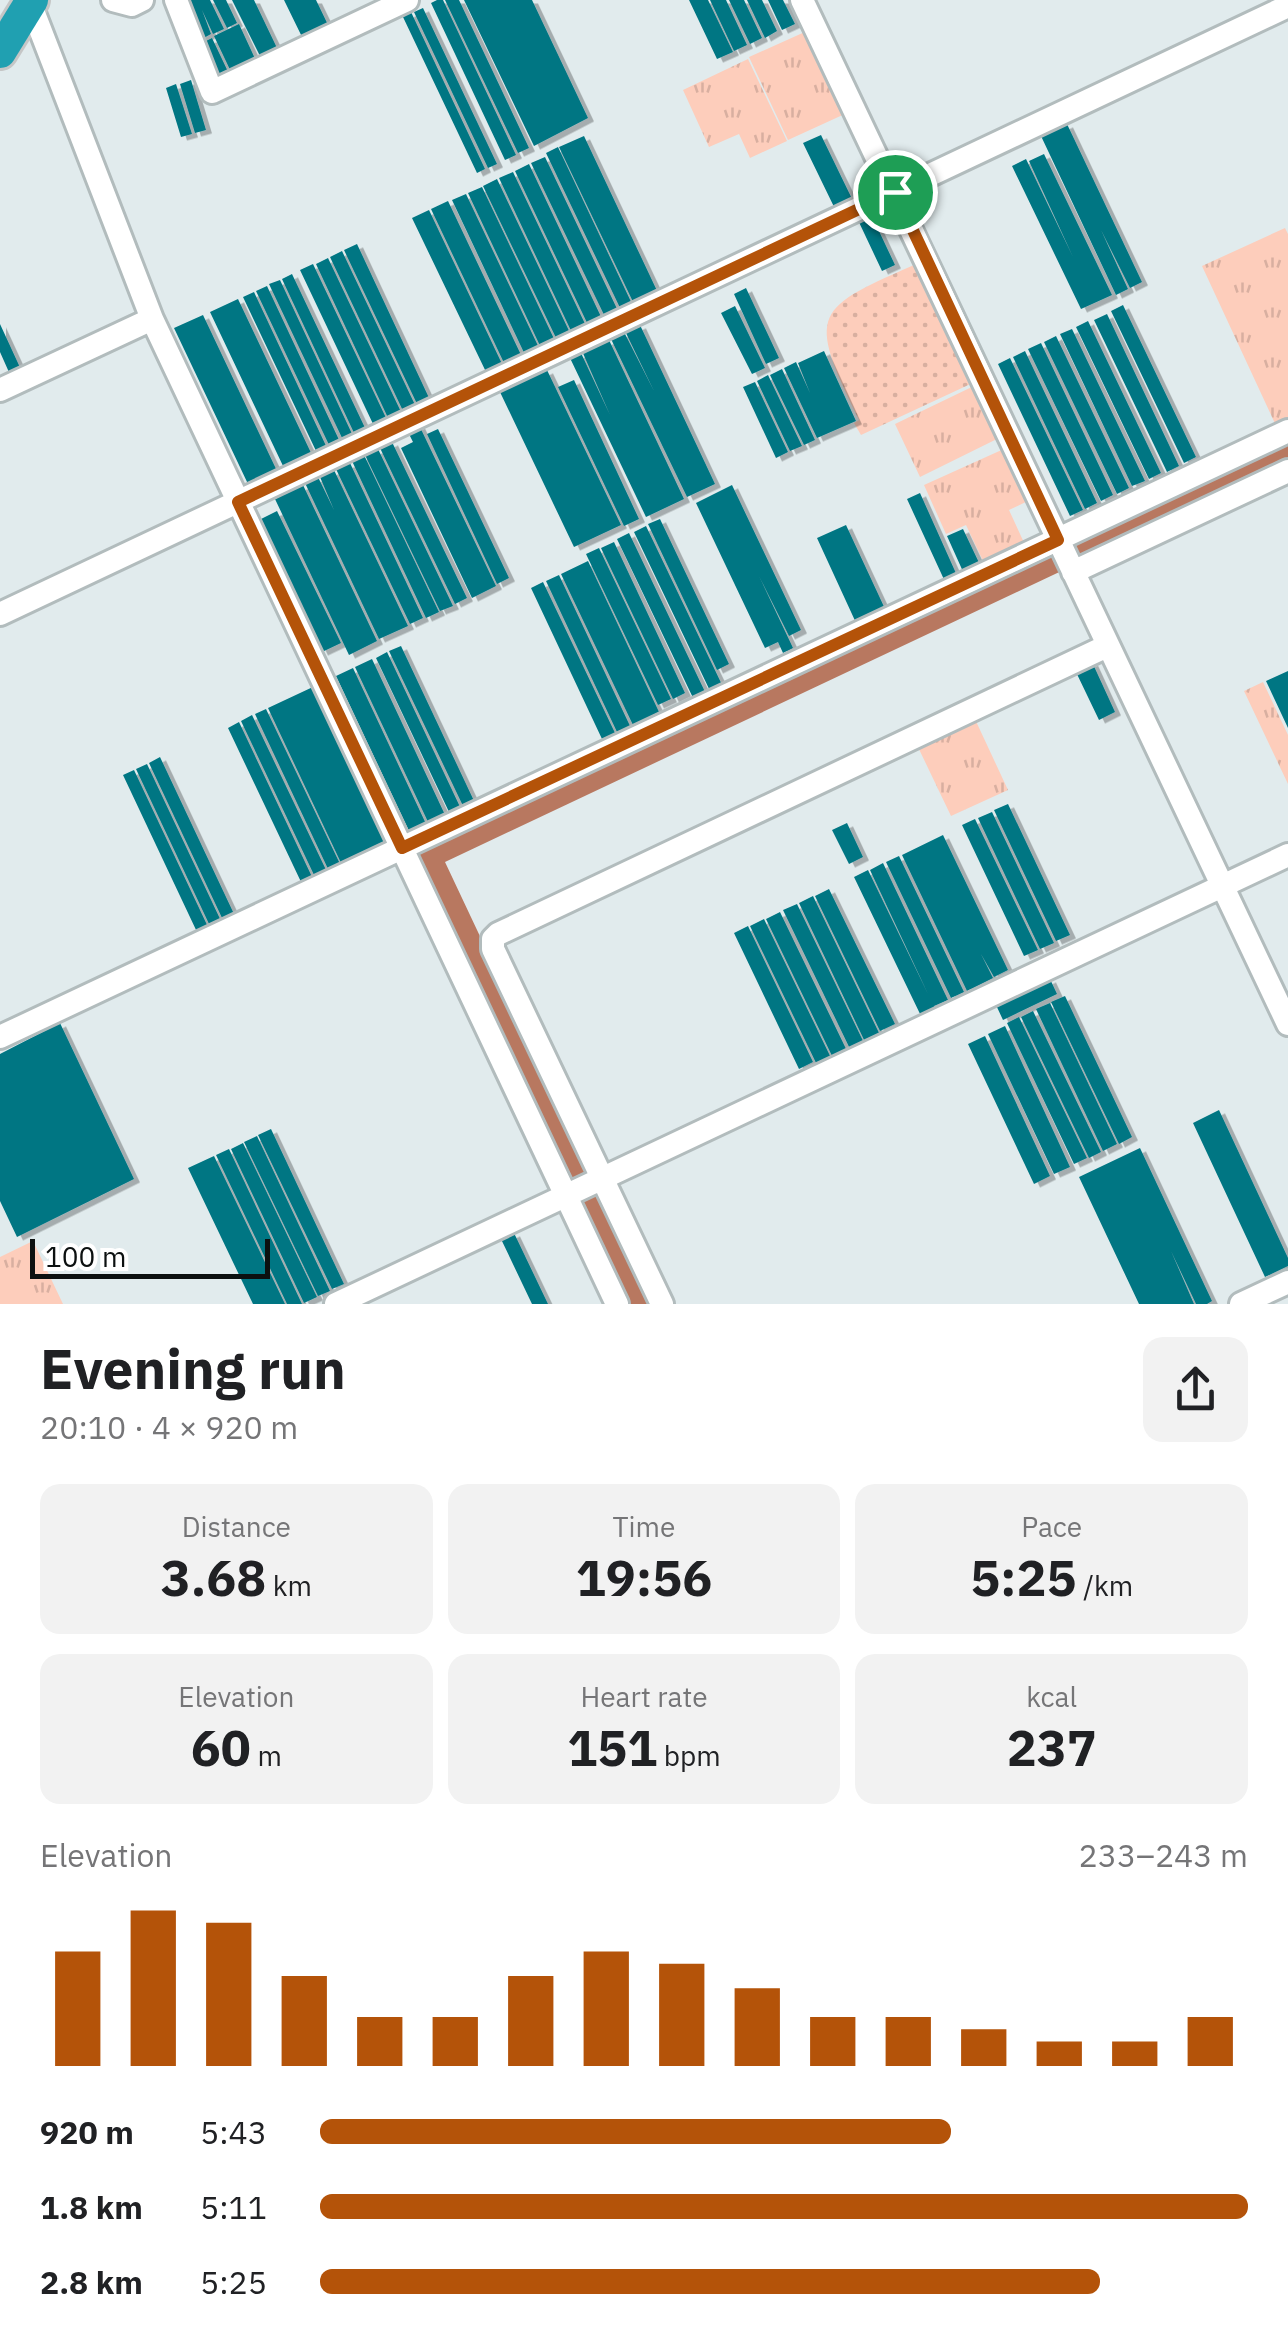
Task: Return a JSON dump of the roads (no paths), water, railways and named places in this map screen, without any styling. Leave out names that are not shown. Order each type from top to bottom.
[{"type":"highway","points":[[0,52],[31,1]]},
{"type":"street","points":[[113,0],[132,4],[142,0]]},
{"type":"street","points":[[176,0],[212,92],[407,0]]},
{"type":"street","points":[[802,0],[1288,1024]]},
{"type":"street","points":[[31,1],[152,319],[617,1304]]},
{"type":"street","points":[[0,614],[1288,6]]},
{"type":"street","points":[[0,390],[152,319]]},
{"type":"street","points":[[0,1037],[1288,431]]},
{"type":"street","points":[[1073,572],[1288,471]]},
{"type":"street","points":[[662,1304],[493,948],[493,939],[1107,646]]},
{"type":"street","points":[[336,1304],[1288,855]]},
{"type":"street","points":[[1242,1304],[1288,1282]]}]
